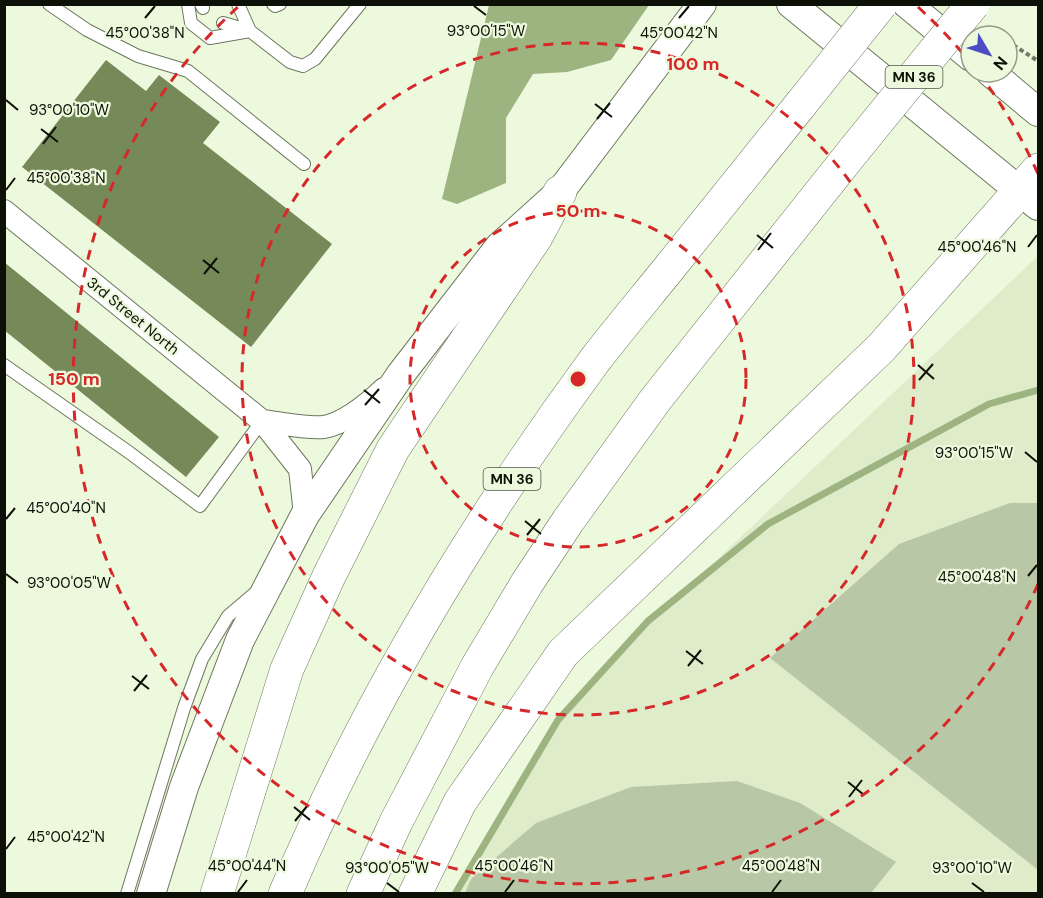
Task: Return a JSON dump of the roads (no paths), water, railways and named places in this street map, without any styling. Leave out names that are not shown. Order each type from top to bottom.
[{"type":"highway","name":"MN 36","points":[[285,894],[330,792],[413,636],[466,547],[597,358],[880,4]]},
{"type":"highway","name":"MN 36","points":[[363,894],[396,822],[477,667],[527,583],[568,521],[656,399],[855,148],[973,4]]},
{"type":"highway","points":[[415,894],[460,802],[563,653],[881,348],[1032,189]]},
{"type":"highway","points":[[217,894],[287,669],[329,576],[393,449],[536,237],[560,192]]},
{"type":"street","points":[[150,894],[184,787],[240,640],[305,515],[401,374],[499,247],[560,192],[702,4]]},
{"type":"street","points":[[791,4],[1032,189]]},
{"type":"street","points":[[907,4],[959,47]]},
{"type":"street","points":[[1004,84],[1038,112]]},
{"type":"street","name":"3rd Street North","points":[[4,211],[262,420],[300,469],[305,515]]},
{"type":"street","points":[[262,420],[324,427],[347,418],[370,402],[401,374]]},
{"type":"lane","points":[[49,4],[87,30],[138,57],[188,71],[304,164]]},
{"type":"lane","points":[[188,4],[191,23],[210,38],[250,31]]},
{"type":"lane","points":[[238,4],[250,31]]},
{"type":"lane","points":[[273,4],[275,6],[280,4]]},
{"type":"lane","points":[[223,23],[250,31],[290,62],[303,66],[315,59],[360,4]]},
{"type":"lane","points":[[4,365],[130,453],[200,506],[262,420]]},
{"type":"lane","points":[[127,894],[184,708],[202,659],[228,616],[272,578]]},
{"type":"waterway","points":[[455,894],[558,720],[648,621],[768,524],[989,404],[1038,390]]}]
